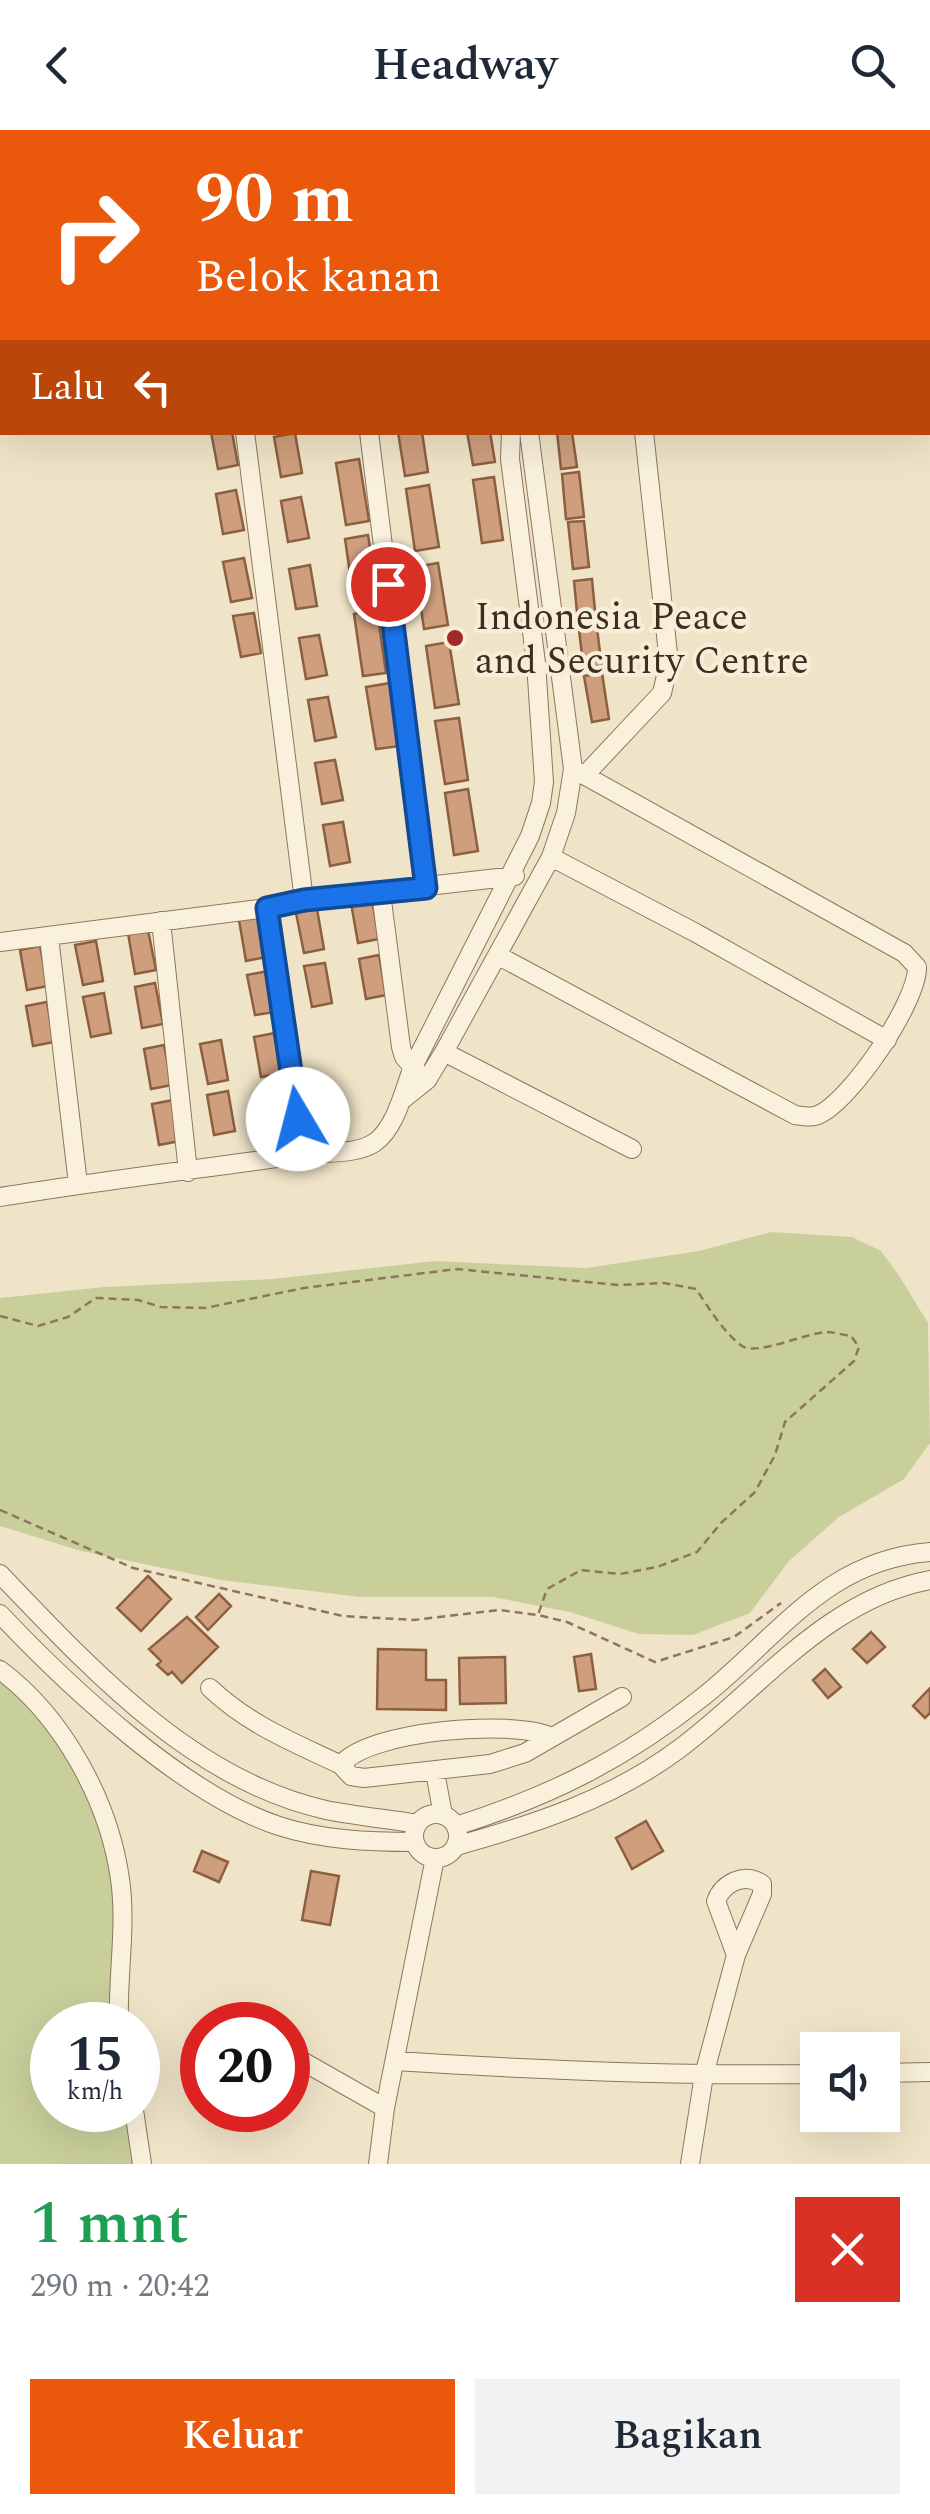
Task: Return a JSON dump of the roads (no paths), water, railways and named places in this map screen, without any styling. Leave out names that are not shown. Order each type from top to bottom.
[{"type":"street","points":[[245,435],[304,900]]},
{"type":"street","points":[[369,435],[426,888]]},
{"type":"street","points":[[0,1198],[78,1184],[356,1149],[376,1142],[419,1074],[536,822],[544,782],[536,663],[510,460],[511,435]]},
{"type":"street","points":[[419,1074],[444,1052],[551,857],[579,772],[529,435]]},
{"type":"street","points":[[579,772],[652,707],[666,682],[669,663],[644,435]]},
{"type":"street","points":[[498,955],[807,1117],[829,1108],[856,1082],[887,1040],[917,979],[913,960],[579,772]]},
{"type":"street","points":[[551,857],[887,1040]]},
{"type":"street","points":[[0,942],[304,900],[510,876],[538,877]]},
{"type":"street","points":[[381,892],[401,1047],[419,1074]]},
{"type":"street","points":[[267,908],[303,1154]]},
{"type":"street","points":[[162,922],[188,1172]]},
{"type":"street","points":[[49,936],[78,1184]]},
{"type":"street","points":[[444,1052],[632,1149]]},
{"type":"street","points":[[0,1614],[48,1665],[188,1777],[262,1820],[338,1839],[416,1833],[429,1816],[449,1820],[524,1805],[599,1769],[705,1695],[834,1582],[864,1566],[898,1555],[930,1552]]},
{"type":"street","points":[[0,1574],[127,1699],[180,1742],[237,1776],[325,1810],[416,1833]]},
{"type":"street","points":[[456,1846],[531,1826],[584,1805],[640,1775],[714,1721],[812,1636],[879,1595],[904,1584],[930,1580]]},
{"type":"street","points":[[0,1670],[34,1700],[92,1786],[104,1818],[120,1877],[119,2002]]},
{"type":"street","points":[[210,1688],[258,1726],[341,1765],[352,1776],[364,1778],[490,1764],[525,1753],[622,1697]]},
{"type":"street","points":[[110,1718],[127,1699]]},
{"type":"street","points":[[341,1765],[356,1752],[405,1736],[505,1727],[531,1729],[552,1737]]},
{"type":"street","points":[[416,1833],[422,1854],[435,1858],[449,1854],[456,1846],[458,1836],[449,1820],[435,1772]]},
{"type":"street","points":[[378,2164],[385,2108],[435,1858]]},
{"type":"street","points":[[690,2164],[704,2075],[736,1955]]},
{"type":"street","points":[[394,2061],[704,2075],[800,2074]]},
{"type":"street","points":[[310,2065],[385,2108]]},
{"type":"street","points":[[900,2073],[930,2072]]},
{"type":"street","points":[[137,2132],[142,2164]]},
{"type":"place","name":"Indonesia Peace and Security Centre","points":[[455,638]]}]
